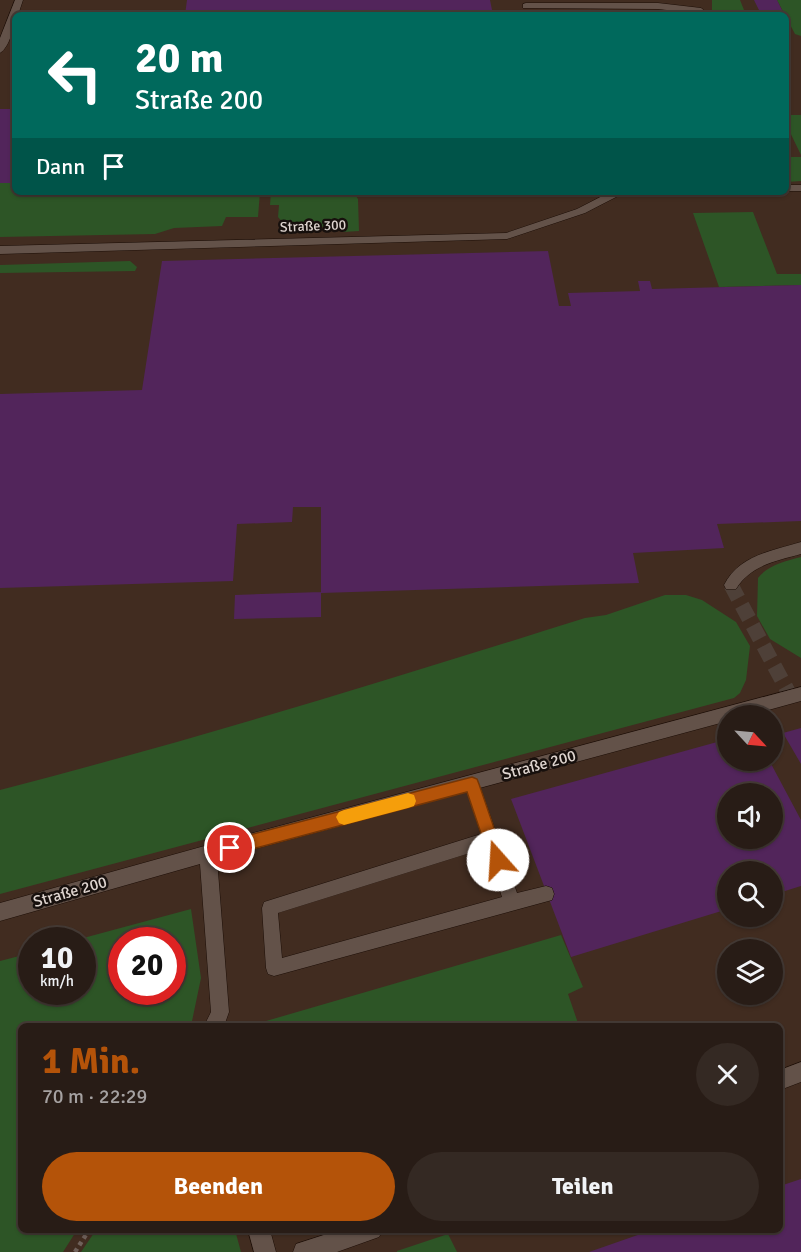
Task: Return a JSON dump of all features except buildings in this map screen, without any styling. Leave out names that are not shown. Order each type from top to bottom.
[{"type":"street","points":[[526,6],[658,6],[702,9]]},
{"type":"street","points":[[0,48],[12,18]]},
{"type":"street","name":"Straße 300","points":[[0,250],[507,236],[581,211],[614,195]]},
{"type":"street","points":[[731,585],[734,577],[751,564],[801,548]]},
{"type":"street","name":"Straße 200","points":[[0,912],[208,853],[801,694]]},
{"type":"street","points":[[208,853],[220,1012],[215,1023]]},
{"type":"street","points":[[783,1079],[801,1072]]},
{"type":"street","points":[[260,1233],[265,1252]]},
{"type":"street","points":[[304,1252],[363,1233]]},
{"type":"lane","points":[[472,784],[512,902]]},
{"type":"lane","points":[[490,839],[270,908],[274,968],[546,894]]},
{"type":"path","points":[[75,1252],[87,1233]]},
{"type":"shaded area","points":[[0,0],[801,0],[801,1252],[0,1252]]},
{"type":"green space","points":[[712,0],[740,0],[745,12],[712,12]]},
{"type":"green space","points":[[777,0],[801,0],[801,36],[795,34],[789,23],[789,12],[783,12]]},
{"type":"green space","points":[[789,115],[801,115],[801,155],[789,130]]},
{"type":"green space","points":[[789,157],[801,157],[801,181],[789,182]]},
{"type":"green space","points":[[0,183],[12,183],[12,195],[260,195],[258,217],[226,217],[222,226],[174,228],[155,234],[0,237]]},
{"type":"green space","points":[[271,195],[356,196],[359,231],[343,232],[333,227],[286,226],[278,217],[279,205],[270,205]]},
{"type":"green space","points":[[753,212],[777,274],[801,274],[801,285],[719,287],[693,213]]},
{"type":"green space","points":[[130,261],[137,267],[135,271],[0,273],[0,265]]},
{"type":"green space","points":[[801,557],[801,658],[770,639],[757,616],[758,578],[772,567]]},
{"type":"green space","points":[[665,595],[686,595],[702,600],[736,622],[750,646],[746,680],[740,693],[734,698],[0,894],[0,790],[221,729],[585,618],[606,615]]},
{"type":"green space","points":[[191,909],[201,978],[192,1023],[18,1023],[18,1233],[75,1233],[63,1252],[0,1252],[0,961],[18,956],[18,1005],[96,1005],[96,935],[108,931],[108,1005],[186,1005],[186,927],[124,927]]},
{"type":"green space","points":[[561,935],[583,987],[568,994],[578,1023],[259,1023]]},
{"type":"green space","points":[[94,1233],[236,1233],[241,1252],[81,1252]]},
{"type":"green space","points":[[448,1234],[457,1252],[397,1252],[397,1251]]},
{"type":"tunnel","points":[[731,585],[791,697]]},
{"type":"slow traffic","points":[[344,817],[408,801]]},
{"type":"route","points":[[230,848],[472,784],[498,860]]}]
